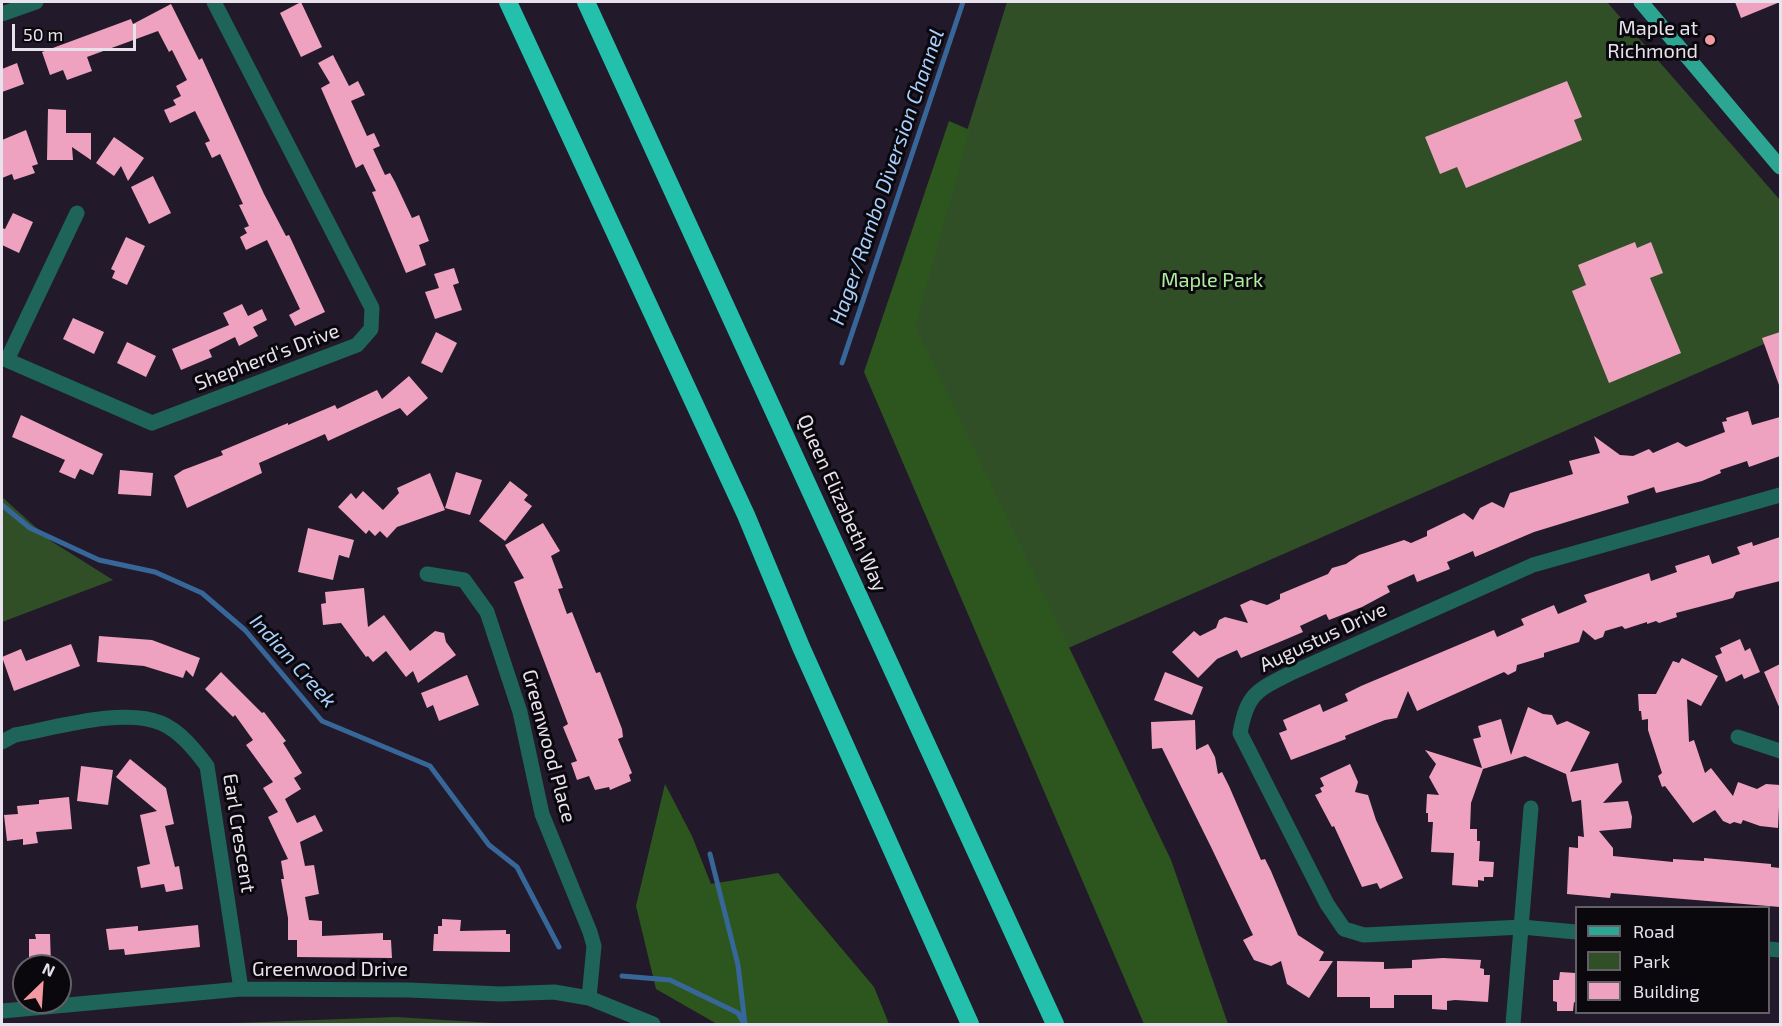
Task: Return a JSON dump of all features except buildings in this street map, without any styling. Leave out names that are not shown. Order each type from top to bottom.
[{"type":"highway","points":[[508,2],[746,515],[801,647],[970,1024]]},
{"type":"highway","name":"Queen Elizabeth Way","points":[[586,2],[1055,1024]]},
{"type":"main road","points":[[1641,2],[1780,167]]},
{"type":"street","points":[[2,15],[36,2]]},
{"type":"street","name":"Shepherd's Drive","points":[[4,359],[152,423],[357,345],[371,329],[372,308],[214,2]]},
{"type":"street","points":[[4,359],[77,213]]},
{"type":"street","name":"Augustus Drive","points":[[1575,932],[1522,927],[1364,935],[1344,929],[1327,904],[1240,733],[1245,707],[1256,691],[1289,674],[1533,566],[1780,495]]},
{"type":"street","name":"Greenwood Place","points":[[427,574],[464,580],[487,612],[520,712],[542,814],[594,946],[589,998]]},
{"type":"street","name":"Earl Crescent","points":[[2,742],[15,735],[117,716],[161,723],[192,746],[207,766],[241,989]]},
{"type":"street","points":[[1738,737],[1780,751]]},
{"type":"street","points":[[1514,1024],[1531,808]]},
{"type":"street","name":"Greenwood Drive","points":[[4,1012],[241,989],[409,990],[501,994],[554,992],[589,998],[653,1024]]},
{"type":"green space","name":"Maple Park","points":[[1007,2],[1607,2],[1780,200],[1780,337],[1066,649],[908,321]]},
{"type":"green space","points":[[949,121],[970,130],[915,326],[1171,860],[1228,1024],[1144,1024],[864,372]]},
{"type":"green space","points":[[2,497],[51,541],[113,580],[2,622]]},
{"type":"green space","points":[[665,784],[692,836],[711,884],[778,873],[874,987],[889,1024],[717,1024],[656,989],[636,906]]},
{"type":"green space","points":[[396,1017],[492,1023],[584,1024],[208,1024]]},
{"type":"waterway","name":"Hager/Rambo Diversion Channel","points":[[842,363],[963,2]]},
{"type":"waterway","name":"Indian Creek","points":[[2,505],[30,528],[99,560],[155,572],[202,593],[245,630],[322,721],[430,766],[489,845],[517,867],[559,947]]},
{"type":"waterway","name":"Hager/Rambo Diversion Channel","points":[[710,854],[738,965],[745,1024]]},
{"type":"waterway","name":"Indian Creek","points":[[622,976],[670,980],[738,1013],[744,1024]]},
{"type":"place","name":"Maple at Richmond","points":[[1710,40]]}]
